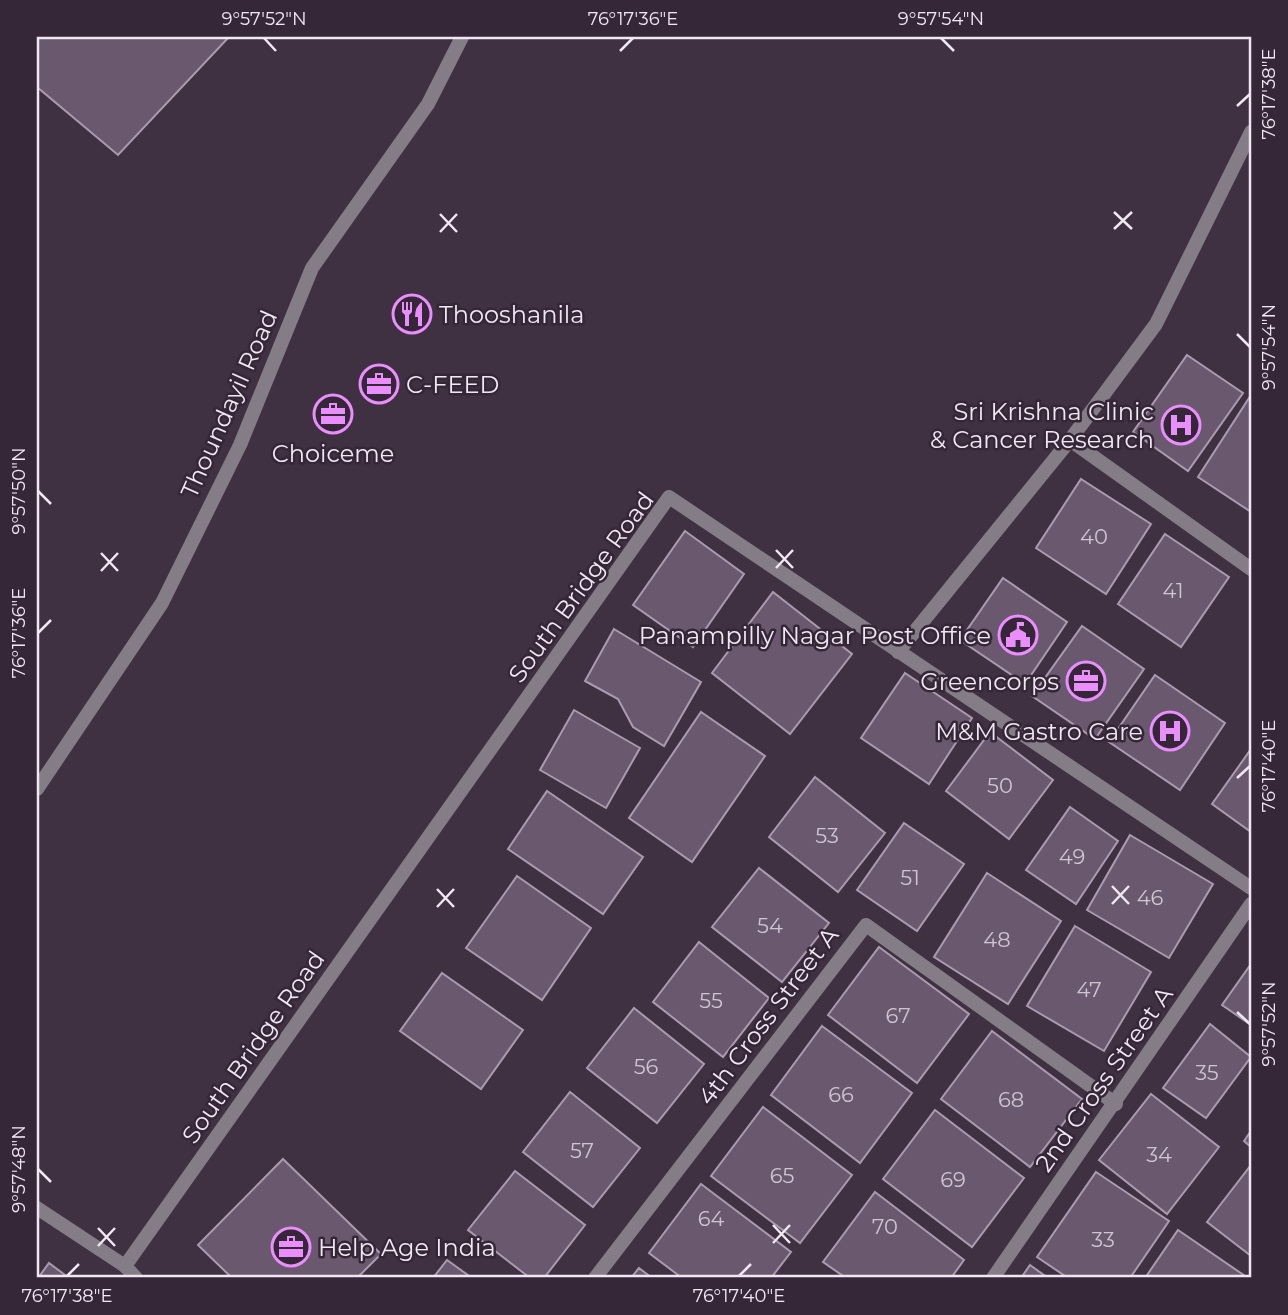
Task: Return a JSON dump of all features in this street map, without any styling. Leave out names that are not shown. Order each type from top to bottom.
[{"type":"street","name":"Thoundayil Road","points":[[37,789],[162,603],[240,445],[312,268],[428,104],[462,37]]},
{"type":"street","points":[[1251,132],[1156,324],[1070,440],[898,652],[1251,888]]},
{"type":"street","points":[[1070,440],[1251,569]]},
{"type":"street","name":"South Bridge Road","points":[[125,1266],[669,497],[898,652]]},
{"type":"street","name":"2nd Cross Street A","points":[[993,1278],[1116,1104],[1251,904]]},
{"type":"street","name":"4th Cross Street A","points":[[595,1278],[866,925],[1116,1104]]},
{"type":"street","points":[[37,1208],[125,1266],[136,1278]]},
{"type":"building","points":[[37,37],[229,37],[118,155],[37,87]]},
{"type":"building","points":[[1187,355],[1243,393],[1188,471],[1133,432]]},
{"type":"building","points":[[1251,395],[1251,512],[1198,477]]},
{"type":"building","points":[[1081,479],[1151,524],[1106,594],[1036,548]]},
{"type":"building","points":[[685,531],[744,574],[693,647],[633,605]]},
{"type":"building","points":[[1165,534],[1229,577],[1181,647],[1118,604]]},
{"type":"building","points":[[1003,578],[1067,622],[1025,684],[960,640]]},
{"type":"building","points":[[773,592],[852,654],[790,734],[712,673]]},
{"type":"building","points":[[1082,626],[1144,669],[1095,739],[1032,696]]},
{"type":"building","points":[[614,629],[701,682],[664,746],[633,727],[618,699],[585,681]]},
{"type":"building","points":[[905,673],[972,718],[929,784],[861,738]]},
{"type":"building","points":[[1155,675],[1225,723],[1180,790],[1109,742]]},
{"type":"building","points":[[574,710],[640,748],[606,808],[540,770]]},
{"type":"building","points":[[701,712],[765,756],[692,862],[629,818]]},
{"type":"building","points":[[990,732],[1053,780],[1009,839],[946,791]]},
{"type":"building","points":[[1251,749],[1251,832],[1212,804]]},
{"type":"building","points":[[815,777],[885,833],[838,892],[769,837]]},
{"type":"building","points":[[547,791],[643,857],[603,914],[508,849]]},
{"type":"building","points":[[1070,807],[1118,841],[1076,904],[1026,870]]},
{"type":"building","points":[[904,823],[964,864],[917,931],[857,890]]},
{"type":"building","points":[[1130,835],[1213,884],[1169,958],[1087,910]]},
{"type":"building","points":[[759,868],[829,923],[782,982],[712,927]]},
{"type":"building","points":[[987,873],[1061,921],[1008,1004],[934,957]]},
{"type":"building","points":[[517,876],[591,928],[542,1000],[466,948]]},
{"type":"building","points":[[1075,926],[1151,972],[1104,1051],[1027,1006]]},
{"type":"building","points":[[699,942],[769,998],[723,1057],[653,1002]]},
{"type":"building","points":[[879,947],[969,1014],[917,1083],[828,1015]]},
{"type":"building","points":[[1251,964],[1251,1025],[1222,1005]]},
{"type":"building","points":[[442,973],[523,1030],[481,1089],[400,1031]]},
{"type":"building","points":[[634,1008],[704,1064],[657,1123],[587,1068]]},
{"type":"building","points":[[1210,1024],[1251,1057],[1206,1118],[1163,1088]]},
{"type":"building","points":[[822,1026],[912,1093],[860,1163],[771,1095]]},
{"type":"building","points":[[992,1031],[1082,1099],[1030,1167],[941,1099]]},
{"type":"building","points":[[570,1092],[640,1148],[593,1207],[523,1152]]},
{"type":"building","points":[[1151,1094],[1219,1147],[1167,1214],[1099,1160]]},
{"type":"building","points":[[763,1107],[852,1175],[800,1243],[711,1176]]},
{"type":"building","points":[[935,1110],[1024,1178],[972,1247],[883,1179]]},
{"type":"building","points":[[1251,1131],[1251,1147],[1244,1141]]},
{"type":"building","points":[[283,1159],[381,1254],[357,1278],[232,1278],[198,1245]]},
{"type":"building","points":[[1251,1165],[1251,1256],[1207,1222]]},
{"type":"building","points":[[515,1171],[585,1225],[544,1278],[530,1278],[468,1230]]},
{"type":"building","points":[[1096,1172],[1169,1221],[1130,1278],[1068,1278],[1037,1257]]},
{"type":"building","points":[[701,1184],[791,1252],[771,1278],[682,1278],[649,1253]]},
{"type":"building","points":[[875,1192],[964,1260],[951,1278],[846,1278],[823,1262]]},
{"type":"building","points":[[1178,1230],[1248,1278],[1145,1278]]},
{"type":"building","points":[[447,1260],[472,1278],[433,1278]]},
{"type":"building","points":[[49,1263],[69,1278],[38,1278]]},
{"type":"building","points":[[1030,1265],[1048,1278],[1021,1278]]},
{"type":"building","points":[[639,1268],[652,1278],[631,1278]]},
{"type":"place","name":"Thooshanila","points":[[412,314]]},
{"type":"place","name":"C-FEED","points":[[379,384]]},
{"type":"place","name":"Choiceme","points":[[333,414]]},
{"type":"place","name":"Sri Krishna Clinic & Cancer Research","points":[[1181,425]]},
{"type":"place","name":"Panampilly Nagar Post Office","points":[[1018,635]]},
{"type":"place","name":"Greencorps","points":[[1086,681]]},
{"type":"place","name":"M&M Gastro Care","points":[[1170,731]]},
{"type":"place","name":"Help Age India","points":[[291,1247]]}]
